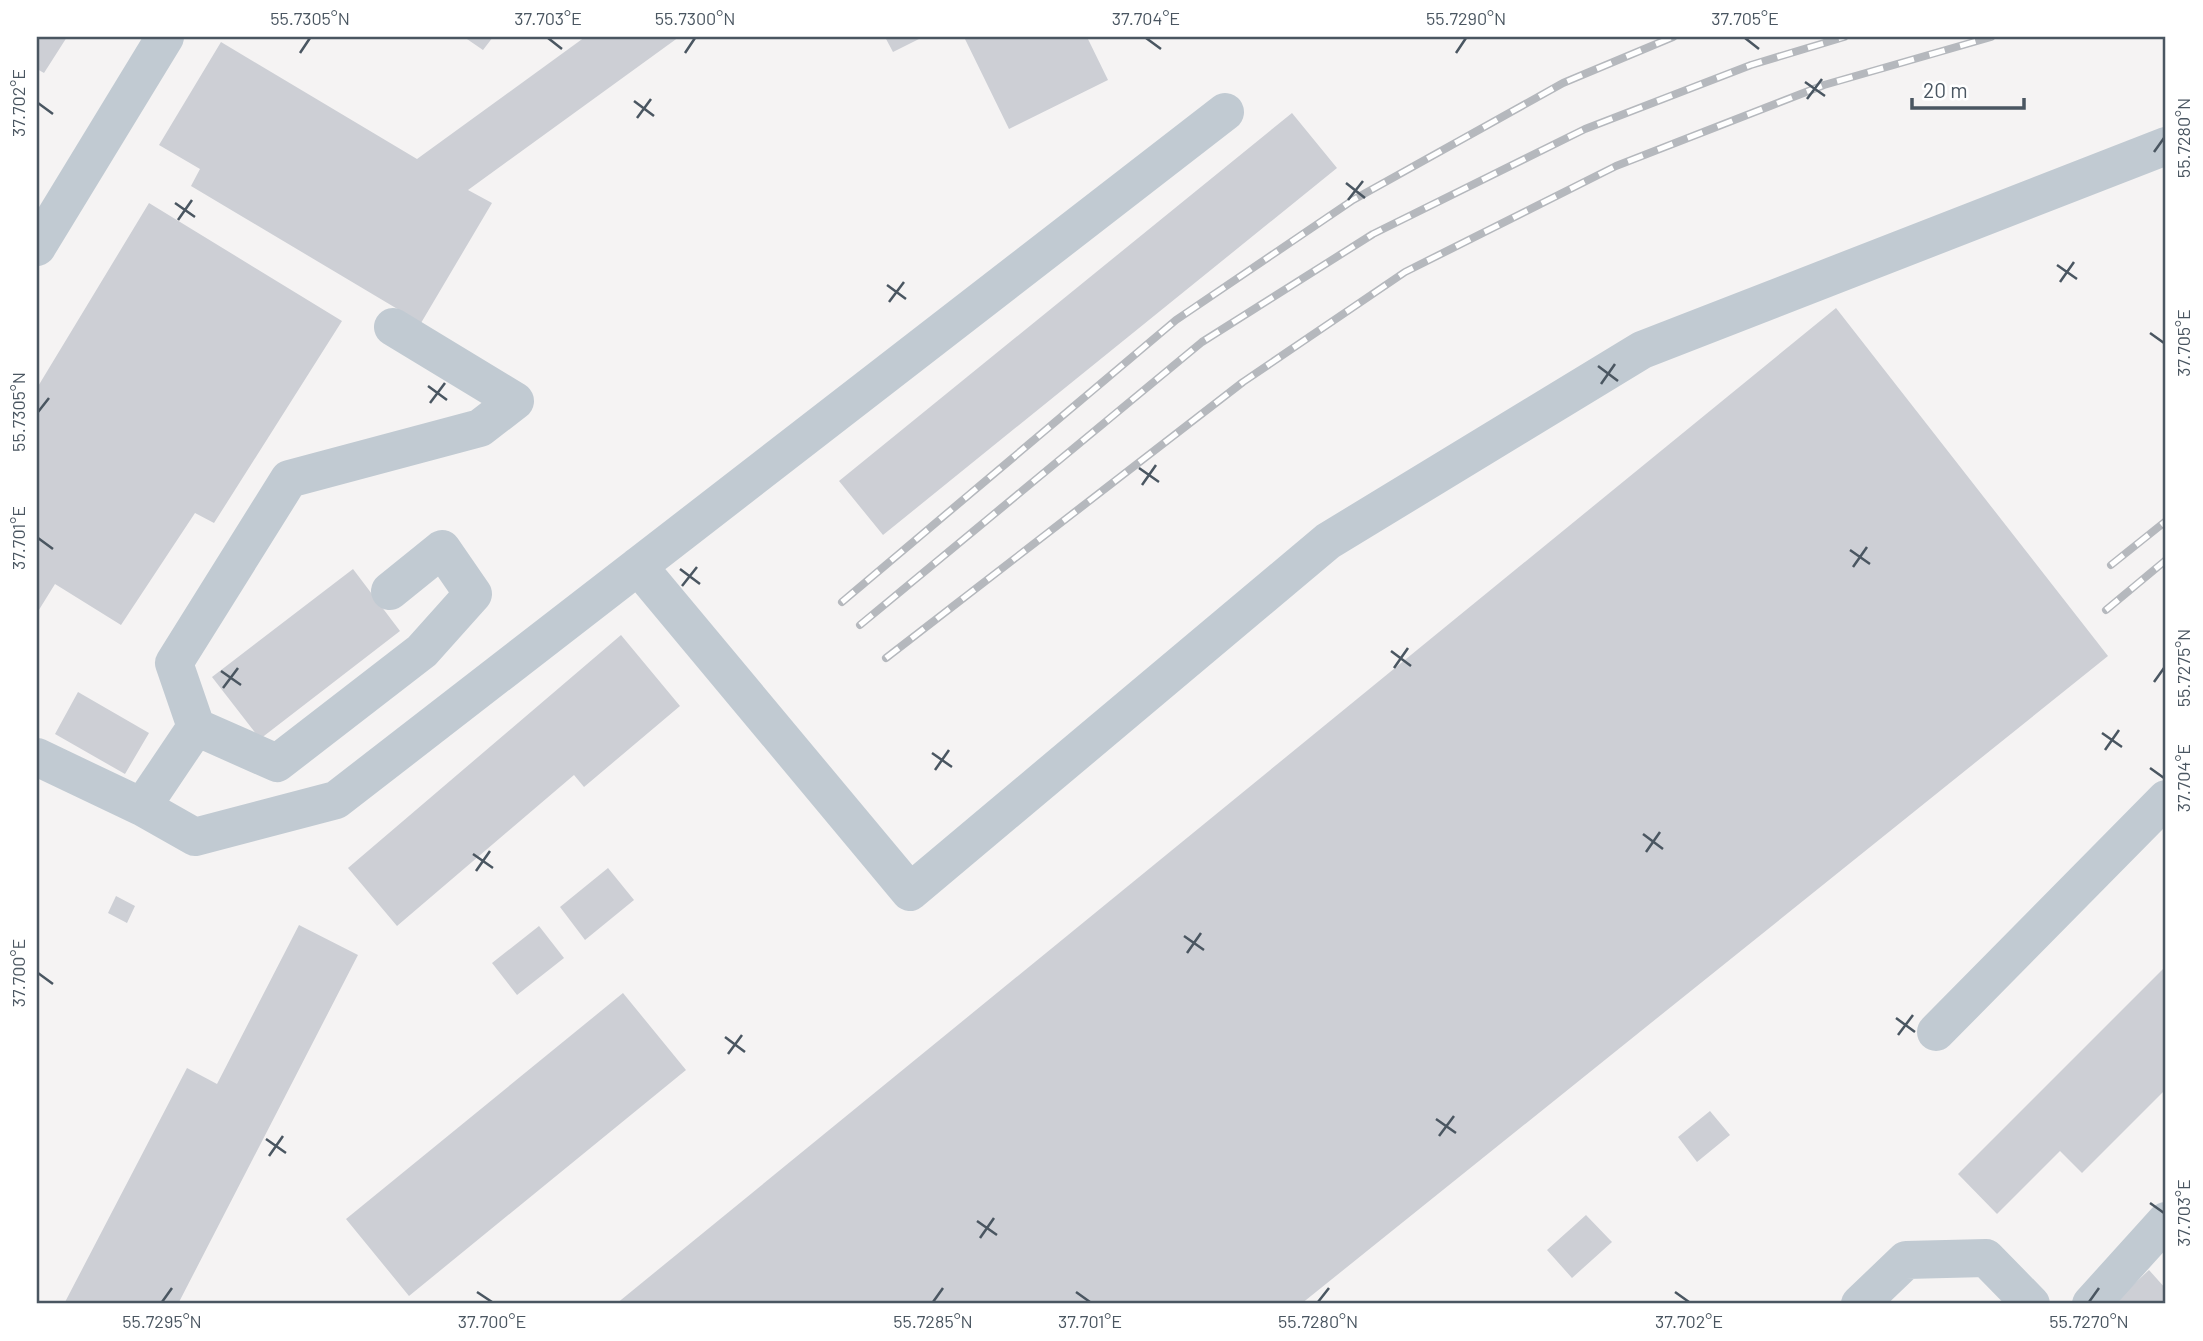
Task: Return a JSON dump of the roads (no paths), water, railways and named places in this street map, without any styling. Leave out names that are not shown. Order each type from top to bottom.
[{"type":"street","points":[[37,247],[165,37]]},
{"type":"street","points":[[37,757],[142,807],[195,837],[335,800],[1225,113]]},
{"type":"street","points":[[638,566],[910,891],[1328,541],[1642,350],[2166,146]]},
{"type":"street","points":[[390,590],[442,549],[473,594],[422,651],[277,764],[197,727],[174,663],[289,479],[480,428],[515,401],[393,327]]},
{"type":"street","points":[[142,807],[197,727]]},
{"type":"street","points":[[1936,1032],[2166,799]]},
{"type":"street","points":[[2091,1304],[2166,1221]]},
{"type":"street","points":[[1860,1304],[1906,1260],[1986,1258],[2031,1304]]},
{"type":"railway","points":[[842,602],[1176,320],[1353,200],[1563,83],[1673,37]]},
{"type":"railway","points":[[860,625],[1202,342],[1373,234],[1585,129],[1751,65],[1844,37]]},
{"type":"railway","points":[[886,658],[1243,382],[1405,272],[1616,166],[1824,85],[1991,37]]},
{"type":"railway","points":[[2111,565],[2166,521]]},
{"type":"railway","points":[[2106,610],[2166,560]]}]
